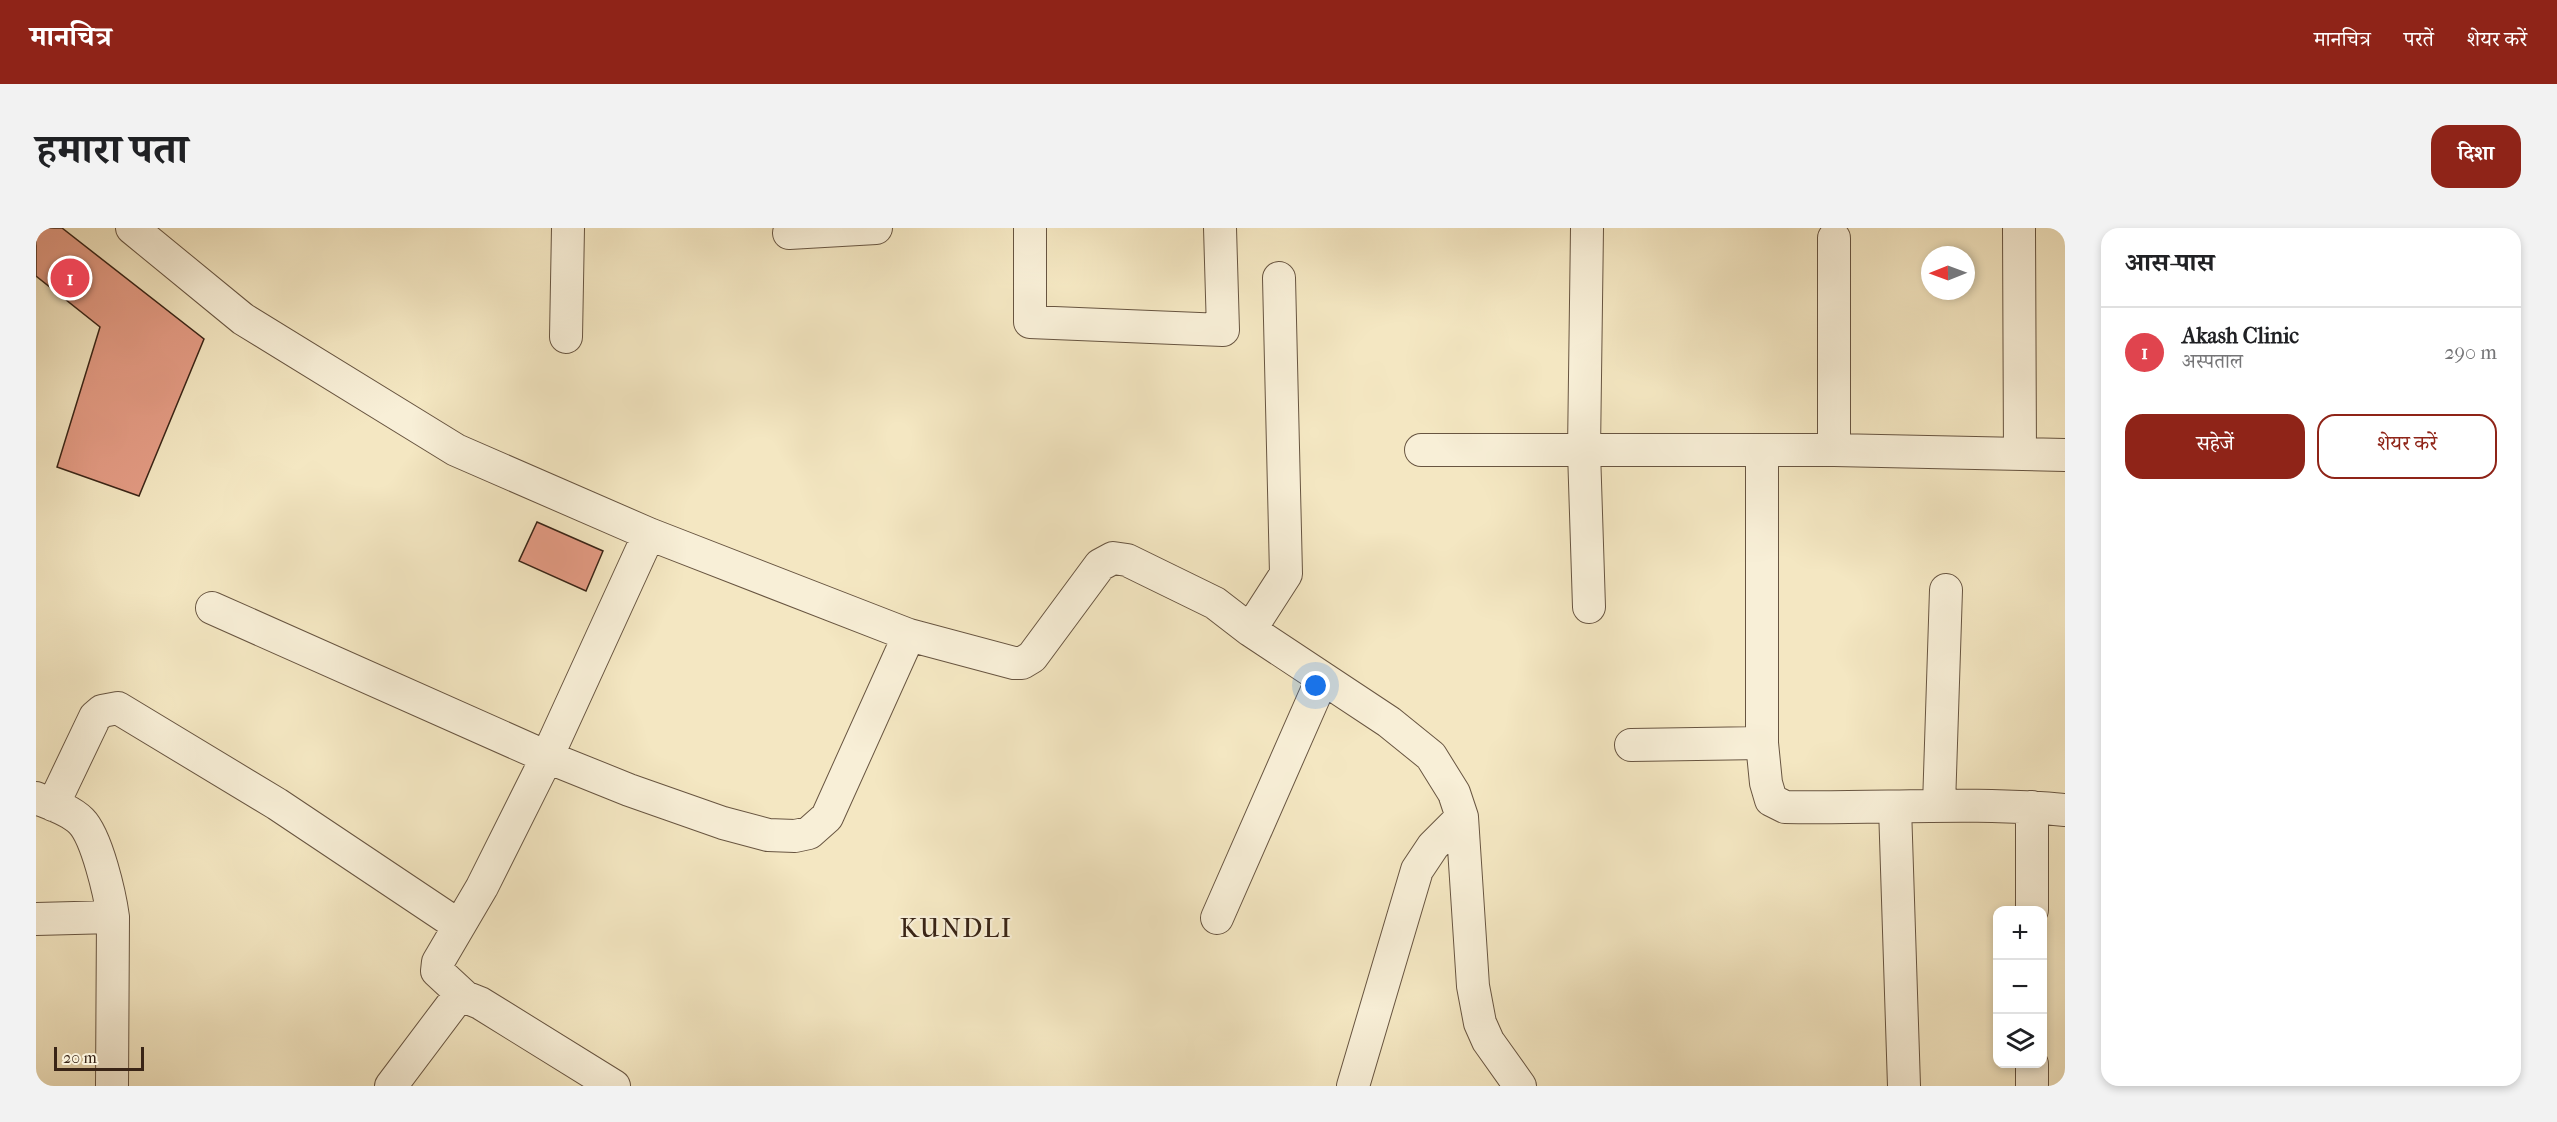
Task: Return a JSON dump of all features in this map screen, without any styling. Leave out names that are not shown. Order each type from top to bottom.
[{"type":"street","points":[[132,228],[243,319],[456,450],[649,534],[909,635],[1014,663],[1026,661],[1032,657],[1100,565],[1117,558],[1127,560],[1215,603],[1250,630],[1389,722],[1431,756],[1454,793],[1462,818],[1473,986],[1480,1023],[1488,1041],[1520,1086]]},
{"type":"street","points":[[566,337],[568,228]]},
{"type":"street","points":[[789,232],[876,228]]},
{"type":"street","points":[[1030,228],[1030,322],[1223,330],[1220,228]]},
{"type":"street","points":[[1587,228],[1584,451],[1589,607]]},
{"type":"street","points":[[2019,228],[2020,454]]},
{"type":"street","points":[[1834,238],[1834,450]]},
{"type":"street","points":[[1250,630],[1286,574],[1279,278]]},
{"type":"street","points":[[1421,450],[1834,450],[2065,455]]},
{"type":"street","points":[[1762,451],[1762,743],[1766,783],[1771,800],[1785,807],[1939,805],[2065,810]]},
{"type":"street","points":[[602,1083],[480,1003],[465,997],[437,971],[436,966],[482,887],[547,757],[649,534]]},
{"type":"street","points":[[1939,805],[1946,590]]},
{"type":"street","points":[[212,609],[547,757],[629,790],[723,823],[768,835],[795,836],[809,833],[827,817],[909,635]]},
{"type":"street","points":[[1217,918],[1322,679]]},
{"type":"street","points":[[112,1086],[113,917],[105,874],[86,827],[80,820],[44,801],[95,717],[102,711],[118,708],[277,804],[458,925]]},
{"type":"street","points":[[1631,745],[1762,743]]},
{"type":"street","points":[[1894,807],[1904,1086]]},
{"type":"street","points":[[2032,807],[2032,906]]},
{"type":"street","points":[[1353,1086],[1417,870],[1433,846],[1462,818]]},
{"type":"street","points":[[36,919],[113,917]]},
{"type":"street","points":[[391,1086],[455,1001],[465,997]]},
{"type":"street","points":[[2032,1068],[2032,1086]]},
{"type":"building","points":[[36,228],[62,228],[204,339],[139,496],[57,467],[100,327],[36,276]]},
{"type":"building","points":[[537,522],[603,551],[586,591],[519,561]]},
{"type":"place","name":"Akash Clinic","points":[[70,278]]},
{"type":"district","name":"KUNDLI","points":[[956,928]]}]
